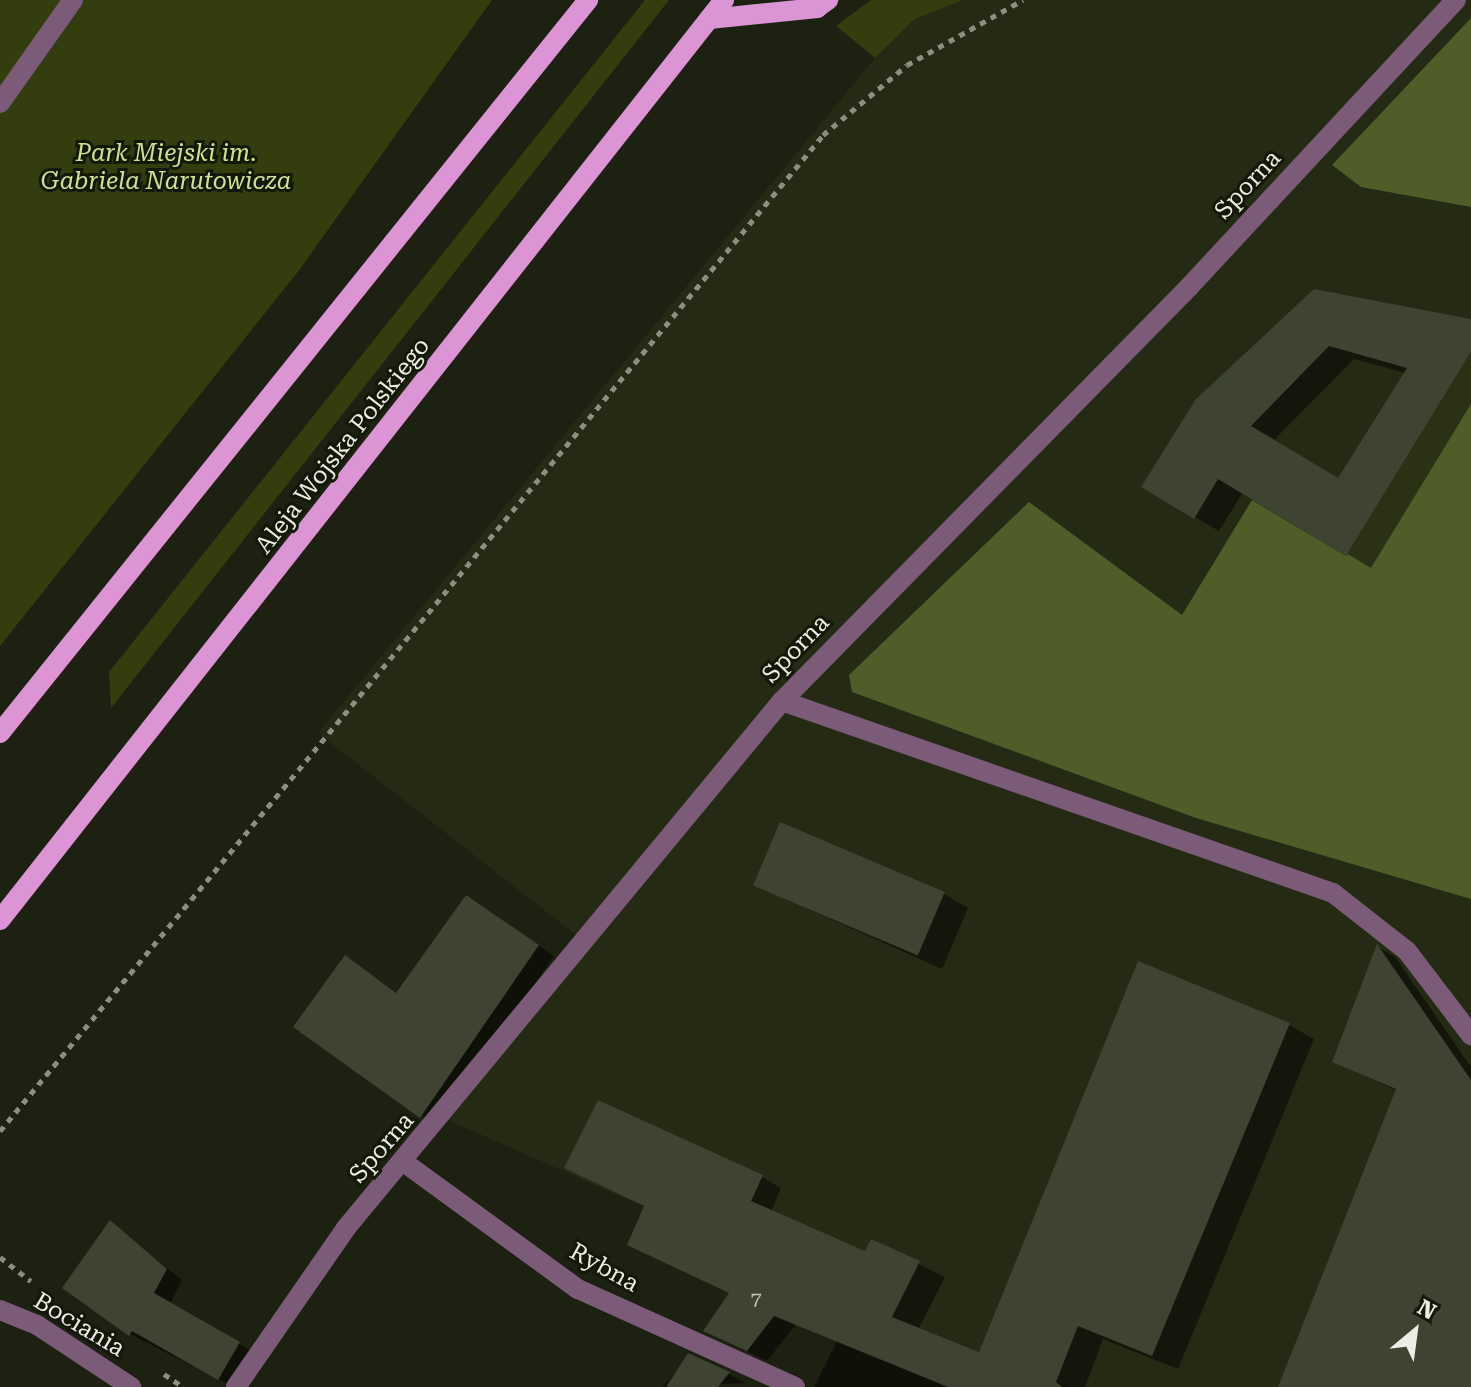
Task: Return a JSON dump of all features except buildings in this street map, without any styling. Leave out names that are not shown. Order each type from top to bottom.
[{"type":"main road","points":[[0,733],[588,0]]},
{"type":"main road","name":"Aleja Wojska Polskiego","points":[[0,920],[724,0]]},
{"type":"main road","points":[[709,19],[817,8],[828,0]]},
{"type":"street","points":[[0,103],[73,0]]},
{"type":"street","name":"Sporna","points":[[236,1387],[286,1304],[782,701],[1189,287],[1456,0]]},
{"type":"street","points":[[782,701],[1333,893],[1407,951],[1471,1035]]},
{"type":"street","name":"Rybna","points":[[405,1163],[578,1289],[795,1387]]},
{"type":"street","name":"Bociania","points":[[0,1310],[37,1325],[131,1387]]},
{"type":"path","points":[[0,1131],[823,135],[907,65],[1023,0]]},
{"type":"path","points":[[0,1257],[38,1287]]},
{"type":"shaded area","points":[[963,0],[1471,0],[1471,18],[1332,165],[1361,187],[1471,207],[1471,1387],[1068,1387],[892,1317],[439,1116],[585,942],[318,733],[875,58],[915,19]]},
{"type":"green space","name":"Park Miejski im. Gabriela Narutowicza","points":[[0,0],[492,0],[300,269],[0,646]]},
{"type":"green space","points":[[645,0],[669,0],[111,708],[109,672]]},
{"type":"green space","points":[[871,0],[963,0],[915,19],[875,58],[836,26]]},
{"type":"green space","points":[[1471,18],[1471,207],[1361,187],[1332,165]]},
{"type":"green space","points":[[1471,352],[1471,899],[1196,818],[852,692],[849,675],[1029,502],[1182,615],[1252,500],[1346,556]]}]
